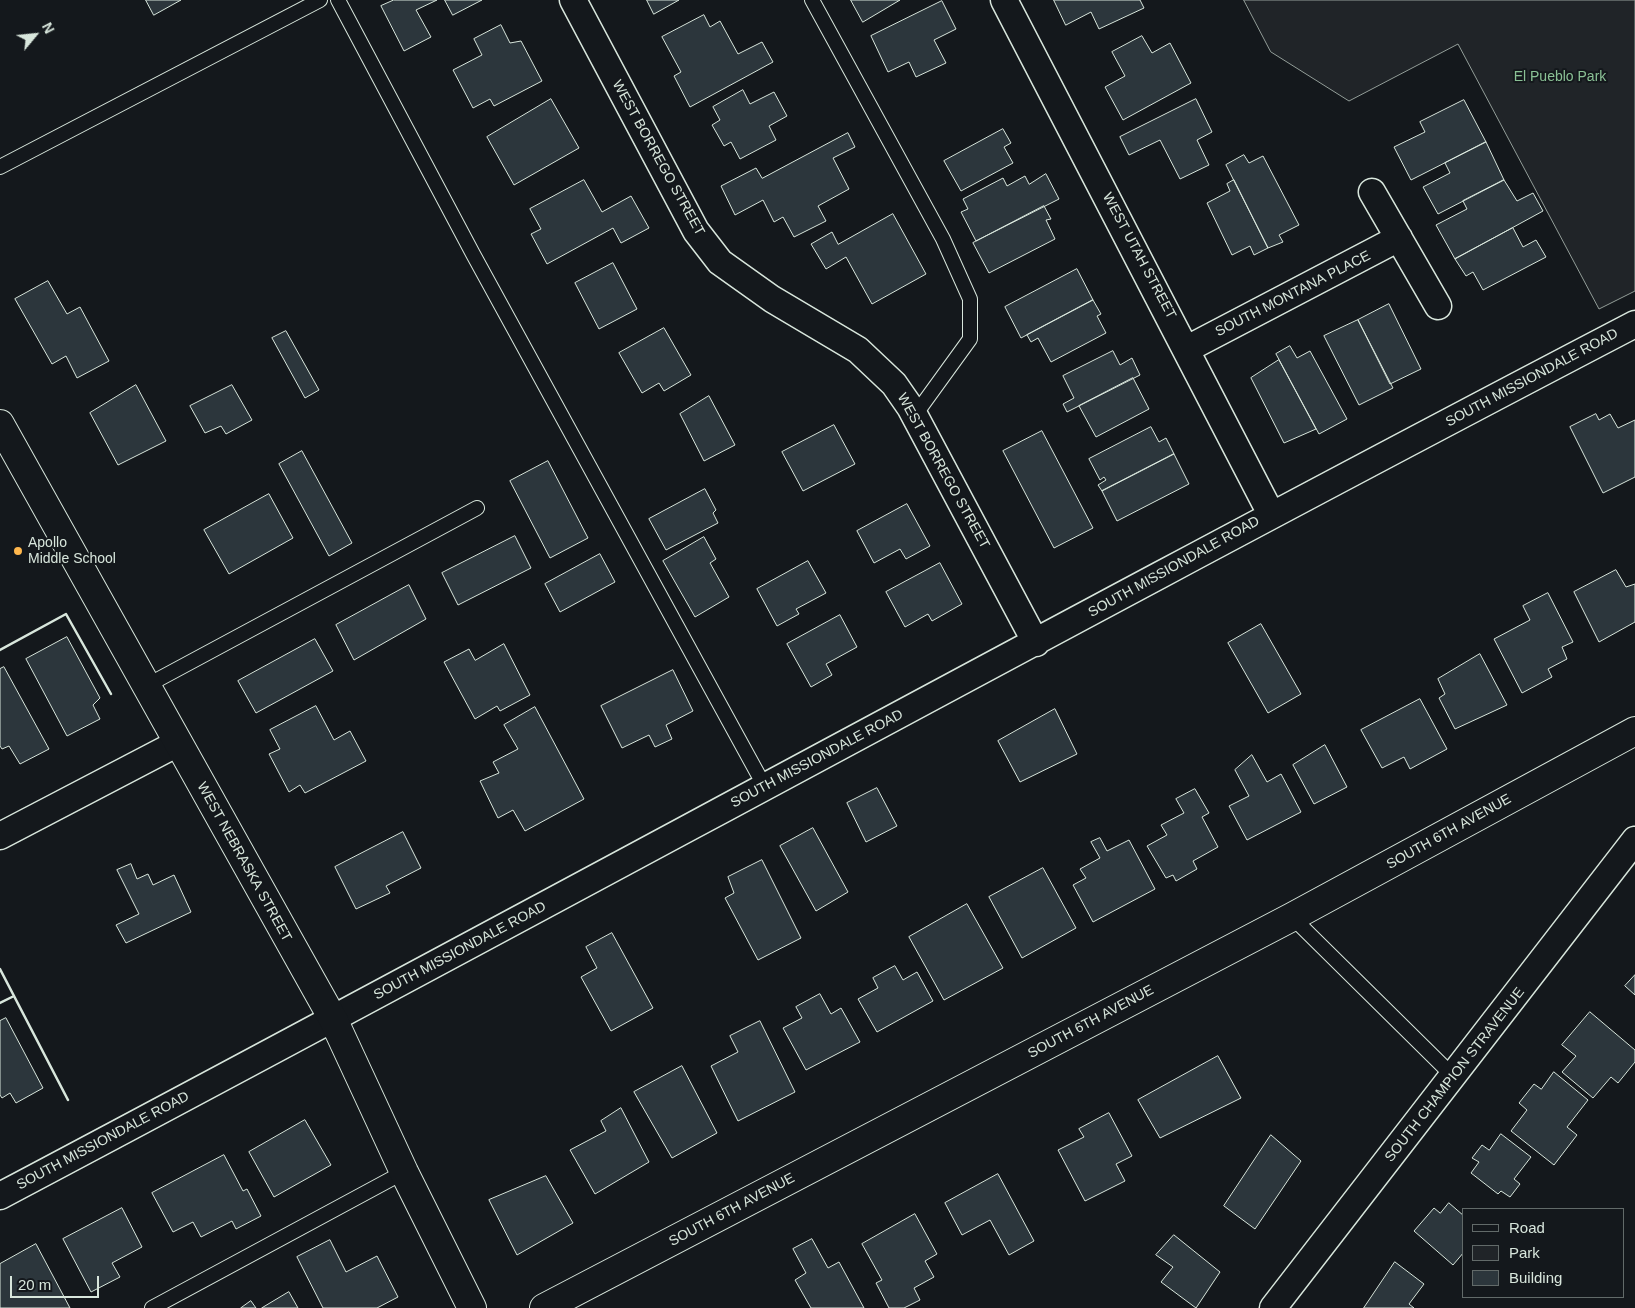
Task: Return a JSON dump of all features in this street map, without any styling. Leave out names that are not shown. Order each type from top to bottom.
[{"type":"street","name":"WEST BORREGO STREET","points":[[573,0],[696,231],[720,262],[772,299],[858,350],[894,384],[915,416],[1036,642]]},
{"type":"street","name":"WEST UTAH STREET","points":[[1004,0],[1187,349],[1271,514]]},
{"type":"street","points":[[1372,192],[1438,306]]},
{"type":"street","name":"SOUTH MONTANA PLACE","points":[[1187,349],[1399,238]]},
{"type":"street","name":"SOUTH MISSIONDALE ROAD","points":[[0,1196],[1036,642],[1271,514],[1635,324]]},
{"type":"street","name":"WEST NEBRASKA STREET","points":[[0,424],[333,1019],[404,1172],[472,1308]]},
{"type":"street","name":"SOUTH 6TH AVENUE","points":[[544,1308],[1292,917],[1635,731]]},
{"type":"street","points":[[0,836],[178,743]]},
{"type":"street","name":"SOUTH CHAMPION STRAVENUE","points":[[1273,1308],[1454,1077],[1635,840]]},
{"type":"lane","points":[[0,167],[320,0]]},
{"type":"lane","points":[[338,0],[473,254],[765,787]]},
{"type":"lane","points":[[812,0],[943,239],[970,300],[970,339],[915,416]]},
{"type":"lane","points":[[146,686],[477,508]]},
{"type":"lane","points":[[1292,917],[1454,1077]]},
{"type":"lane","points":[[152,1308],[404,1172]]},
{"type":"green space","name":"El Pueblo Park","points":[[1244,0],[1635,0],[1635,291],[1599,309],[1458,44],[1349,101],[1271,52]]},
{"type":"building","points":[[146,0],[181,0],[154,15]]},
{"type":"building","points":[[394,0],[437,0],[416,10],[431,37],[404,51],[381,6]]},
{"type":"building","points":[[445,0],[482,0],[453,15]]},
{"type":"building","points":[[647,0],[679,0],[654,14]]},
{"type":"building","points":[[851,0],[900,0],[863,22]]},
{"type":"building","points":[[1054,0],[1140,0],[1144,8],[1099,29],[1091,12],[1066,25]]},
{"type":"building","points":[[942,1],[956,29],[934,40],[946,63],[916,77],[909,62],[888,72],[871,36]]},
{"type":"building","points":[[704,15],[710,27],[720,21],[738,54],[762,42],[773,62],[690,107],[674,76],[681,72],[662,37]]},
{"type":"building","points":[[501,25],[510,43],[521,41],[542,81],[494,106],[490,99],[473,108],[453,70],[482,55],[474,39]]},
{"type":"building","points":[[1142,36],[1152,53],[1170,43],[1191,83],[1123,120],[1105,87],[1125,76],[1112,52]]},
{"type":"building","points":[[743,90],[750,104],[774,92],[787,116],[769,126],[776,140],[740,159],[731,142],[724,146],[712,125],[720,120],[713,107]]},
{"type":"building","points":[[551,99],[579,148],[514,185],[487,137]]},
{"type":"building","points":[[1196,99],[1212,132],[1197,140],[1209,165],[1180,179],[1160,140],[1129,155],[1120,137]]},
{"type":"building","points":[[1464,100],[1486,142],[1411,180],[1394,147],[1425,132],[1420,122]]},
{"type":"building","points":[[1003,129],[1011,143],[1004,147],[1013,163],[961,191],[944,161]]},
{"type":"building","points":[[848,133],[855,147],[833,158],[849,189],[818,206],[826,221],[794,237],[783,217],[774,222],[763,200],[735,215],[721,186],[756,168],[762,178]]},
{"type":"building","points":[[1486,142],[1504,180],[1438,214],[1423,187],[1450,173],[1445,163]]},
{"type":"building","points":[[1244,155],[1249,163],[1263,156],[1299,225],[1279,235],[1283,242],[1268,248],[1226,165]]},
{"type":"building","points":[[1046,174],[1059,199],[976,241],[961,212],[968,209],[963,199],[1003,178],[1007,186],[1025,176],[1029,184]]},
{"type":"building","points":[[584,180],[602,212],[631,196],[649,228],[621,243],[613,228],[547,264],[531,234],[541,229],[530,209]]},
{"type":"building","points":[[1234,180],[1268,248],[1254,255],[1250,246],[1232,255],[1207,203],[1230,191],[1227,184]]},
{"type":"building","points":[[1504,180],[1517,201],[1533,193],[1543,211],[1455,259],[1436,225],[1467,209],[1463,201]]},
{"type":"building","points":[[1044,206],[1051,219],[1046,220],[1055,239],[989,273],[973,243]]},
{"type":"building","points":[[893,214],[926,274],[872,304],[846,257],[826,269],[811,244],[832,232],[838,244]]},
{"type":"building","points":[[1513,228],[1523,247],[1536,240],[1546,257],[1483,290],[1473,272],[1466,276],[1455,259]]},
{"type":"building","points":[[613,263],[637,309],[599,329],[575,283]]},
{"type":"building","points":[[1077,269],[1093,300],[1021,338],[1005,307]]},
{"type":"building","points":[[48,281],[67,314],[80,307],[109,361],[77,378],[66,356],[52,364],[15,299]]},
{"type":"building","points":[[1093,300],[1101,314],[1097,316],[1106,333],[1051,362],[1038,338],[1031,342],[1027,335]]},
{"type":"building","points":[[1389,304],[1421,369],[1390,384],[1358,320]]},
{"type":"building","points":[[1358,320],[1393,388],[1359,405],[1324,336]]},
{"type":"building","points":[[664,328],[691,375],[664,391],[659,383],[642,393],[619,353]]},
{"type":"building","points":[[286,331],[319,390],[305,398],[272,338]]},
{"type":"building","points":[[1290,346],[1297,358],[1310,351],[1347,419],[1319,434],[1276,354]]},
{"type":"building","points":[[1113,351],[1120,365],[1132,358],[1140,375],[1067,412],[1063,404],[1074,398],[1063,376]]},
{"type":"building","points":[[1279,360],[1316,429],[1284,443],[1251,378]]},
{"type":"building","points":[[1133,378],[1149,409],[1096,437],[1079,406]]},
{"type":"building","points":[[136,385],[166,441],[118,465],[90,413]]},
{"type":"building","points":[[232,385],[252,420],[226,434],[221,426],[205,433],[190,406]]},
{"type":"building","points":[[709,396],[735,445],[704,461],[680,414]]},
{"type":"building","points":[[1596,414],[1599,420],[1610,414],[1618,428],[1635,420],[1635,477],[1603,493],[1570,427]]},
{"type":"building","points":[[834,425],[855,464],[803,491],[782,452]]},
{"type":"building","points":[[1151,427],[1159,442],[1166,438],[1174,454],[1102,491],[1098,485],[1106,480],[1104,477],[1100,480],[1089,459]]},
{"type":"building","points":[[1042,431],[1093,528],[1054,548],[1003,451]]},
{"type":"building","points":[[302,451],[352,543],[329,556],[279,464]]},
{"type":"building","points":[[1174,454],[1189,484],[1117,521],[1102,491]]},
{"type":"building","points":[[548,461],[588,538],[550,558],[510,481]]},
{"type":"building","points":[[705,489],[716,510],[713,513],[718,523],[666,550],[649,519]]},
{"type":"building","points":[[269,494],[293,538],[229,574],[204,530]]},
{"type":"building","points":[[907,504],[930,546],[906,559],[900,549],[874,563],[857,531]]},
{"type":"building","points":[[515,536],[531,568],[458,605],[442,573]]},
{"type":"building","points":[[704,537],[716,559],[710,563],[729,597],[695,617],[663,561]]},
{"type":"building","points":[[600,554],[615,582],[560,612],[545,584]]},
{"type":"building","points":[[808,561],[826,593],[796,609],[799,614],[777,626],[757,589]]},
{"type":"building","points":[[940,563],[962,604],[932,621],[928,614],[905,627],[886,592]]},
{"type":"building","points":[[1616,570],[1626,587],[1635,584],[1635,622],[1599,642],[1574,592]]},
{"type":"building","points":[[409,585],[426,619],[354,660],[336,625]]},
{"type":"building","points":[[1548,593],[1573,642],[1562,647],[1567,659],[1548,669],[1552,677],[1522,693],[1494,639],[1530,620],[1523,606]]},
{"type":"building","points":[[840,615],[857,647],[826,664],[832,675],[811,687],[787,644]]},
{"type":"building","points":[[1261,624],[1301,694],[1268,713],[1228,643]]},
{"type":"building","points":[[67,637],[100,698],[93,705],[100,719],[67,736],[26,659]]},
{"type":"building","points":[[315,639],[333,671],[256,713],[238,681]]},
{"type":"building","points":[[504,644],[530,695],[500,711],[497,706],[475,719],[444,662],[469,649],[475,660]]},
{"type":"building","points":[[1480,654],[1507,705],[1455,729],[1439,698],[1445,694],[1438,679]]},
{"type":"building","points":[[4,667],[49,749],[20,764],[9,746],[2,749],[0,746],[0,669]]},
{"type":"building","points":[[673,670],[693,711],[666,725],[672,739],[655,747],[649,735],[622,748],[601,706]]},
{"type":"building","points":[[1420,699],[1447,749],[1410,769],[1404,757],[1382,768],[1361,730]]},
{"type":"building","points":[[316,706],[334,740],[350,731],[366,761],[305,793],[300,785],[289,792],[269,754],[280,749],[270,730]]},
{"type":"building","points":[[535,707],[584,799],[525,831],[513,810],[498,818],[480,781],[499,773],[493,762],[518,749],[504,725]]},
{"type":"building","points":[[1055,709],[1077,754],[1020,782],[998,741]]},
{"type":"building","points":[[1325,745],[1347,787],[1314,804],[1293,765]]},
{"type":"building","points":[[1252,755],[1267,782],[1281,774],[1301,812],[1247,840],[1229,806],[1249,796],[1235,770]]},
{"type":"building","points":[[877,788],[897,826],[866,842],[847,803]]},
{"type":"building","points":[[1195,789],[1209,813],[1202,817],[1218,847],[1193,861],[1197,869],[1176,881],[1173,875],[1166,878],[1147,846],[1167,835],[1161,825],[1184,813],[1176,799]]},
{"type":"building","points":[[813,828],[848,892],[816,911],[780,846]]},
{"type":"building","points":[[403,832],[421,868],[386,886],[390,893],[356,909],[335,867]]},
{"type":"building","points":[[1100,838],[1107,851],[1129,840],[1155,889],[1093,922],[1073,885],[1086,878],[1080,869],[1100,858],[1091,842]]},
{"type":"building","points":[[762,860],[801,938],[758,960],[725,898],[734,893],[728,877]]},
{"type":"building","points":[[131,864],[137,879],[148,874],[153,885],[174,875],[191,912],[126,943],[116,925],[139,914],[117,870]]},
{"type":"building","points":[[1043,868],[1076,928],[1022,958],[989,897]]},
{"type":"building","points":[[967,904],[1003,968],[944,1000],[909,937]]},
{"type":"building","points":[[612,933],[653,1008],[611,1031],[581,977],[597,968],[586,947]]},
{"type":"building","points":[[895,966],[903,980],[917,972],[933,1001],[877,1032],[858,999],[878,988],[873,978]]},
{"type":"building","points":[[1635,975],[1635,995],[1625,986]]},
{"type":"building","points":[[820,994],[831,1014],[841,1008],[860,1042],[806,1070],[783,1028],[802,1018],[796,1007]]},
{"type":"building","points":[[1590,1012],[1635,1050],[1635,1062],[1618,1083],[1611,1077],[1593,1098],[1562,1072],[1576,1056],[1562,1045]]},
{"type":"building","points":[[6,1018],[43,1088],[16,1103],[10,1093],[2,1098],[0,1095],[0,1021]]},
{"type":"building","points":[[760,1021],[795,1092],[738,1121],[711,1066],[738,1052],[730,1036]]},
{"type":"building","points":[[1218,1056],[1241,1098],[1160,1138],[1138,1100]]},
{"type":"building","points":[[682,1066],[717,1133],[672,1158],[634,1092]]},
{"type":"building","points":[[1554,1072],[1588,1100],[1567,1127],[1577,1135],[1554,1165],[1511,1131],[1527,1110],[1519,1103],[1534,1084],[1541,1089]]},
{"type":"building","points":[[621,1108],[649,1162],[595,1194],[570,1150],[606,1131],[601,1121]]},
{"type":"building","points":[[1109,1113],[1132,1156],[1116,1164],[1125,1181],[1085,1201],[1058,1150],[1084,1137],[1079,1129]]},
{"type":"building","points":[[305,1120],[331,1165],[274,1197],[249,1152]]},
{"type":"building","points":[[1501,1134],[1531,1157],[1514,1179],[1520,1184],[1510,1197],[1501,1191],[1498,1194],[1471,1173],[1479,1162],[1472,1158],[1482,1145],[1489,1150]]},
{"type":"building","points":[[1271,1135],[1301,1161],[1255,1229],[1224,1206]]},
{"type":"building","points":[[224,1155],[243,1191],[247,1189],[261,1216],[236,1229],[232,1221],[201,1237],[193,1222],[173,1232],[152,1193]]},
{"type":"building","points":[[998,1174],[1034,1241],[1009,1255],[990,1220],[962,1235],[945,1203]]},
{"type":"building","points":[[546,1176],[573,1223],[517,1255],[489,1200]]},
{"type":"building","points":[[1449,1203],[1462,1214],[1462,1254],[1453,1265],[1414,1231],[1434,1208],[1440,1213]]},
{"type":"building","points":[[122,1208],[142,1247],[112,1263],[120,1277],[91,1292],[63,1239]]},
{"type":"building","points":[[915,1214],[937,1254],[925,1261],[934,1277],[914,1288],[920,1300],[904,1308],[889,1308],[876,1283],[882,1280],[862,1244]]},
{"type":"building","points":[[1174,1235],[1220,1272],[1196,1308],[1161,1282],[1173,1267],[1156,1255]]},
{"type":"building","points":[[812,1239],[828,1268],[839,1262],[864,1308],[811,1308],[795,1280],[806,1273],[793,1249]]},
{"type":"building","points":[[330,1240],[346,1272],[377,1256],[398,1297],[377,1308],[323,1308],[297,1257]]},
{"type":"building","points":[[36,1244],[70,1308],[0,1308],[0,1264]]},
{"type":"building","points":[[1395,1262],[1424,1284],[1409,1304],[1414,1308],[1364,1308]]},
{"type":"building","points":[[289,1292],[298,1308],[262,1308]]},
{"type":"building","points":[[251,1301],[256,1308],[241,1308]]},
{"type":"wall","points":[[0,650],[66,614],[111,694]]},
{"type":"wall","points":[[0,969],[68,1100]]},
{"type":"wall","points":[[0,1003],[14,996]]},
{"type":"place","name":"Apollo Middle School","points":[[18,551]]}]
